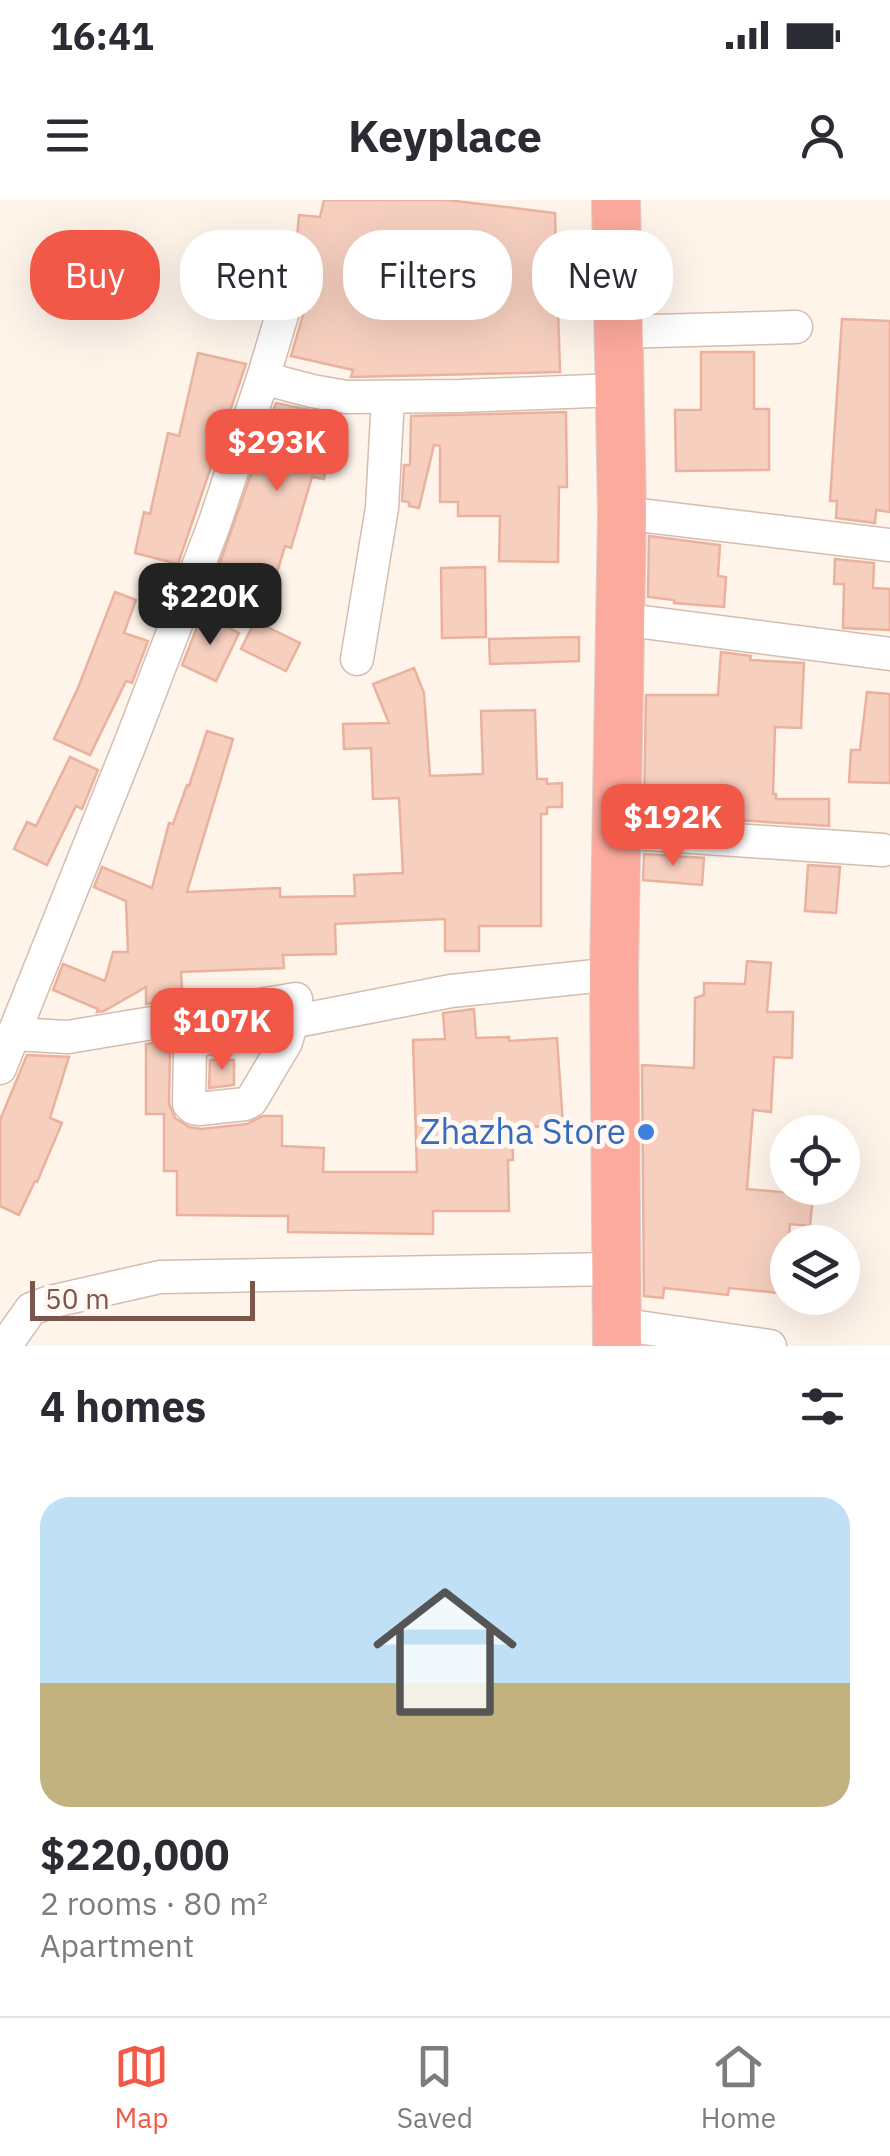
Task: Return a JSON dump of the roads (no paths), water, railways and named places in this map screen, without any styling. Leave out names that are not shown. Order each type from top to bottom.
[{"type":"highway","points":[[611,201],[622,513],[615,963],[617,1335]]},
{"type":"street","points":[[0,1068],[200,560],[281,320]]},
{"type":"street","points":[[618,332],[796,327]]},
{"type":"street","points":[[263,378],[346,397],[618,390]]},
{"type":"street","points":[[357,659],[382,508],[388,397]]},
{"type":"street","points":[[622,513],[890,544]]},
{"type":"street","points":[[620,619],[890,654]]},
{"type":"street","points":[[618,832],[884,850]]},
{"type":"street","points":[[14,1034],[68,1036],[330,992],[615,963]]},
{"type":"street","points":[[292,1021],[615,963]]},
{"type":"street","points":[[5,1346],[31,1308],[160,1277],[615,1270]]},
{"type":"street","points":[[617,1335],[770,1346]]},
{"type":"place","name":"Zhazha Store","points":[[646,1132]]}]
